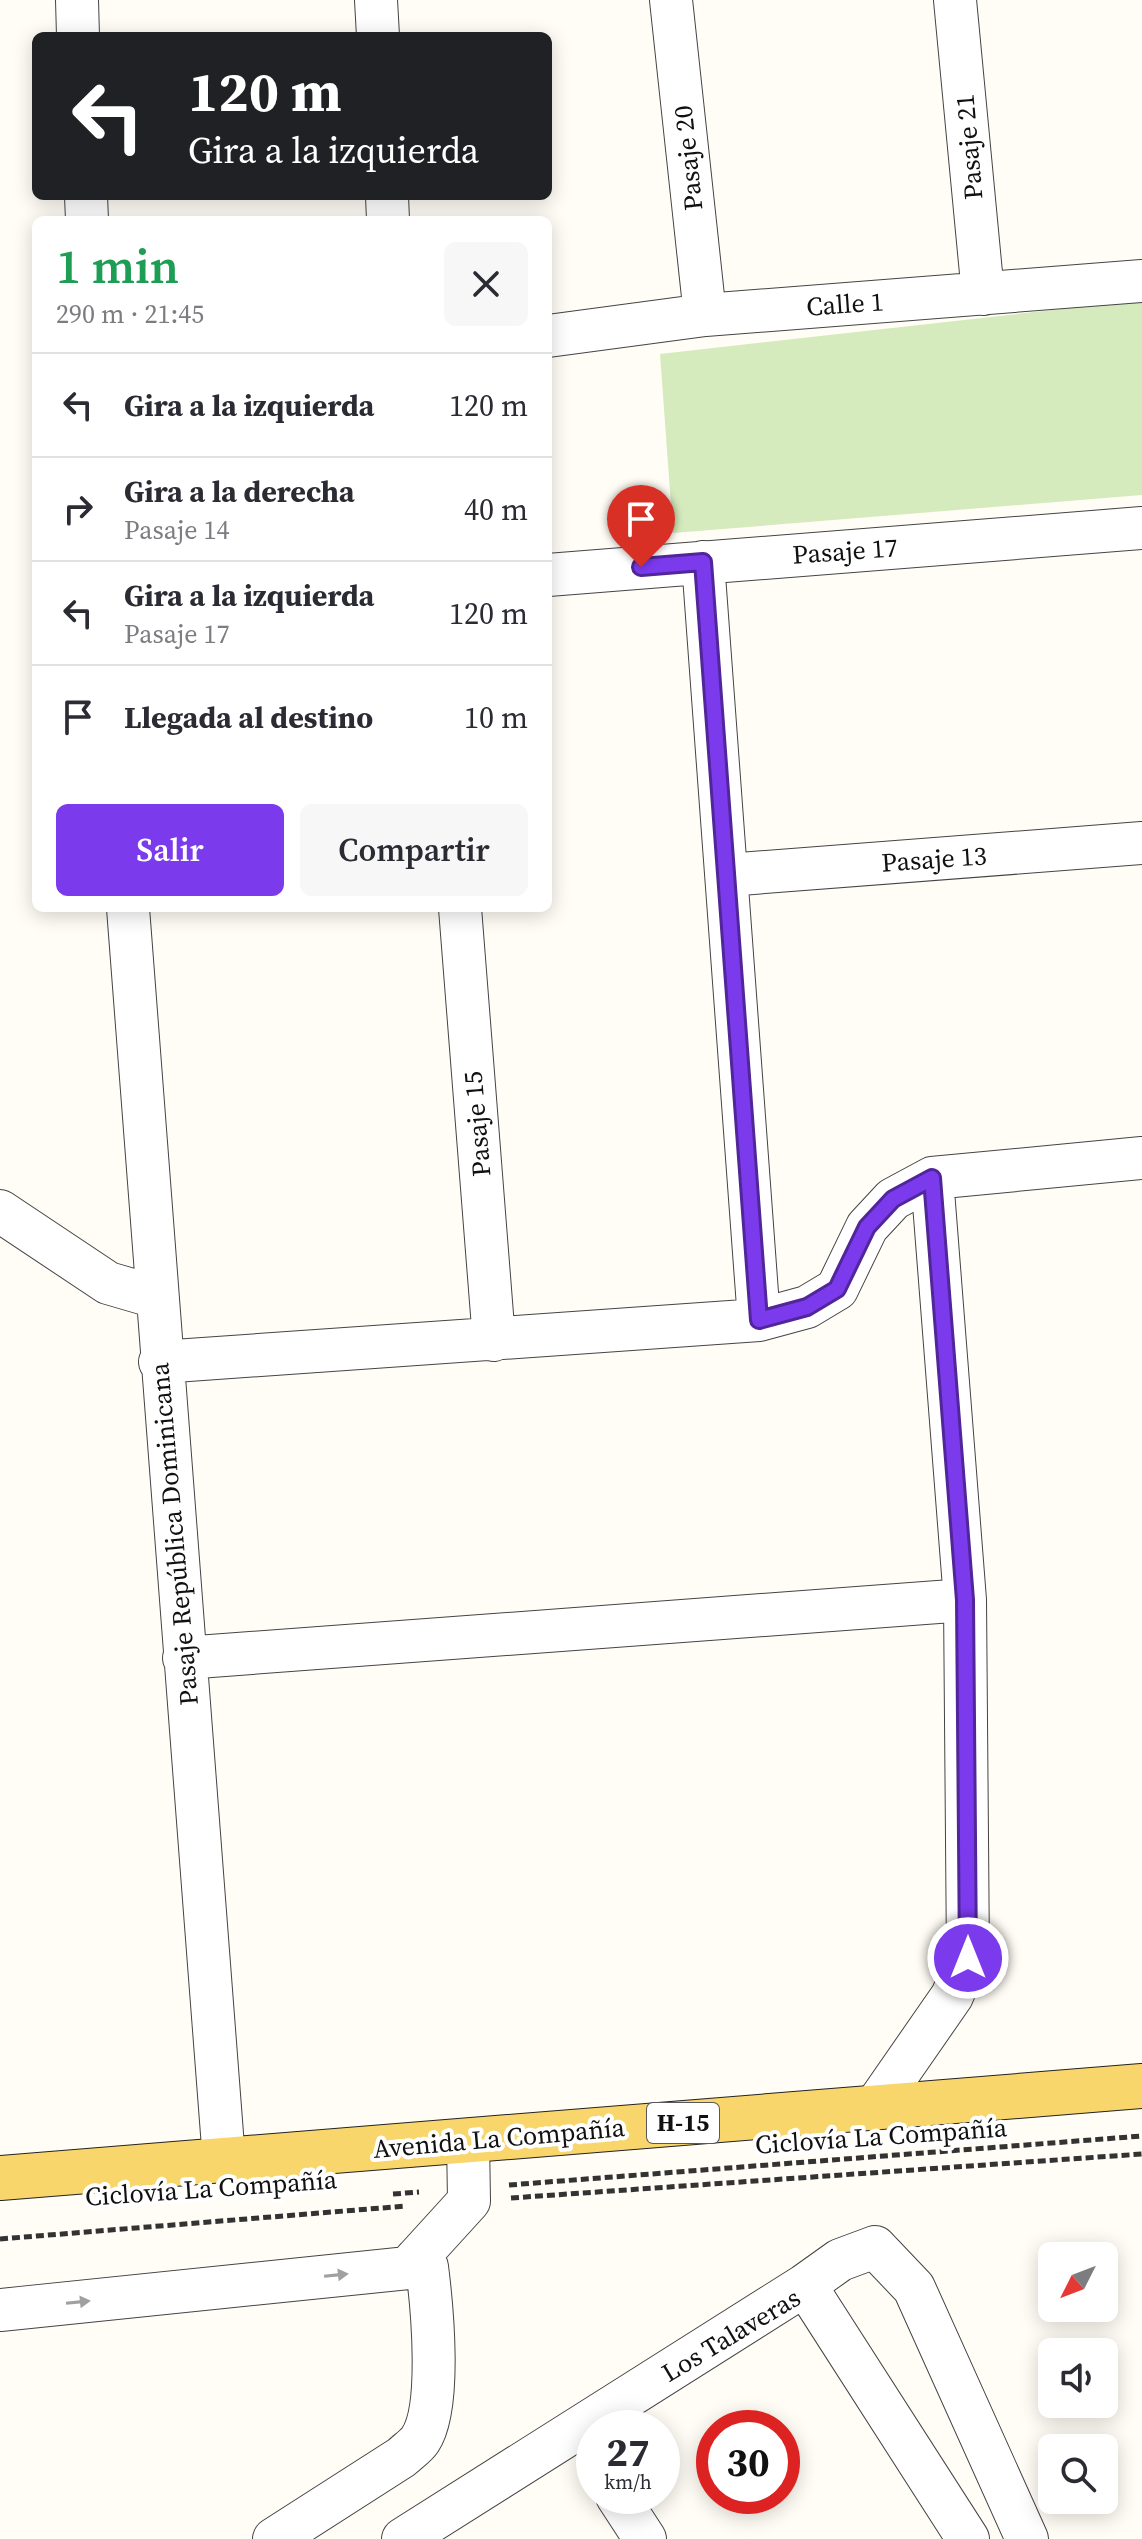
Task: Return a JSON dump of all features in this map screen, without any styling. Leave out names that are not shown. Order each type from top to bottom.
[{"type":"main road","name":"Avenida La Compañía","points":[[0,2178],[1142,2086]]},
{"type":"street","points":[[77,0],[78,32]]},
{"type":"street","points":[[376,0],[378,32]]},
{"type":"street","name":"Pasaje 20","points":[[671,0],[705,315]]},
{"type":"street","name":"Pasaje 21","points":[[955,0],[983,294]]},
{"type":"street","name":"Calle 1","points":[[552,335],[705,315],[1142,281]]},
{"type":"street","name":"Pasaje 17","points":[[552,575],[1142,528]]},
{"type":"street","points":[[703,562],[759,1320]]},
{"type":"street","name":"Pasaje 13","points":[[727,875],[1142,843]]},
{"type":"street","name":"Pasaje República Dominicana","points":[[128,912],[160,1362],[224,2160]]},
{"type":"street","name":"Pasaje 15","points":[[460,912],[494,1340]]},
{"type":"street","points":[[160,1362],[759,1320],[807,1307],[837,1289],[867,1227],[893,1199],[932,1178],[1142,1158]]},
{"type":"street","points":[[875,2107],[952,1996],[968,1958],[965,1600],[932,1178]]},
{"type":"street","points":[[0,1211],[108,1283],[156,1297]]},
{"type":"street","points":[[184,1658],[965,1600]]},
{"type":"street","points":[[0,2310],[408,2268],[470,2195],[468,2140]]},
{"type":"street","points":[[805,2285],[840,2260],[875,2247],[914,2288],[1027,2539]]},
{"type":"street","points":[[274,2539],[402,2457],[420,2440],[430,2413],[433,2319],[427,2267],[416,2259]]},
{"type":"street","name":"Los Talaveras","points":[[633,2410],[805,2285],[968,2539]]},
{"type":"street","name":"Los Talaveras","points":[[403,2539],[576,2450]]},
{"type":"street","points":[[629,2514],[645,2539]]},
{"type":"path","name":"Ciclovía La Compañía","points":[[377,2195],[470,2195],[1142,2136]]},
{"type":"path","points":[[0,2239],[470,2195],[1142,2154]]},
{"type":"green space","points":[[1142,300],[1142,495],[673,533],[660,354]]},
{"type":"route","points":[[641,567],[703,562],[759,1320],[807,1307],[837,1289],[867,1227],[893,1199],[932,1178],[965,1600],[968,1958]]}]
